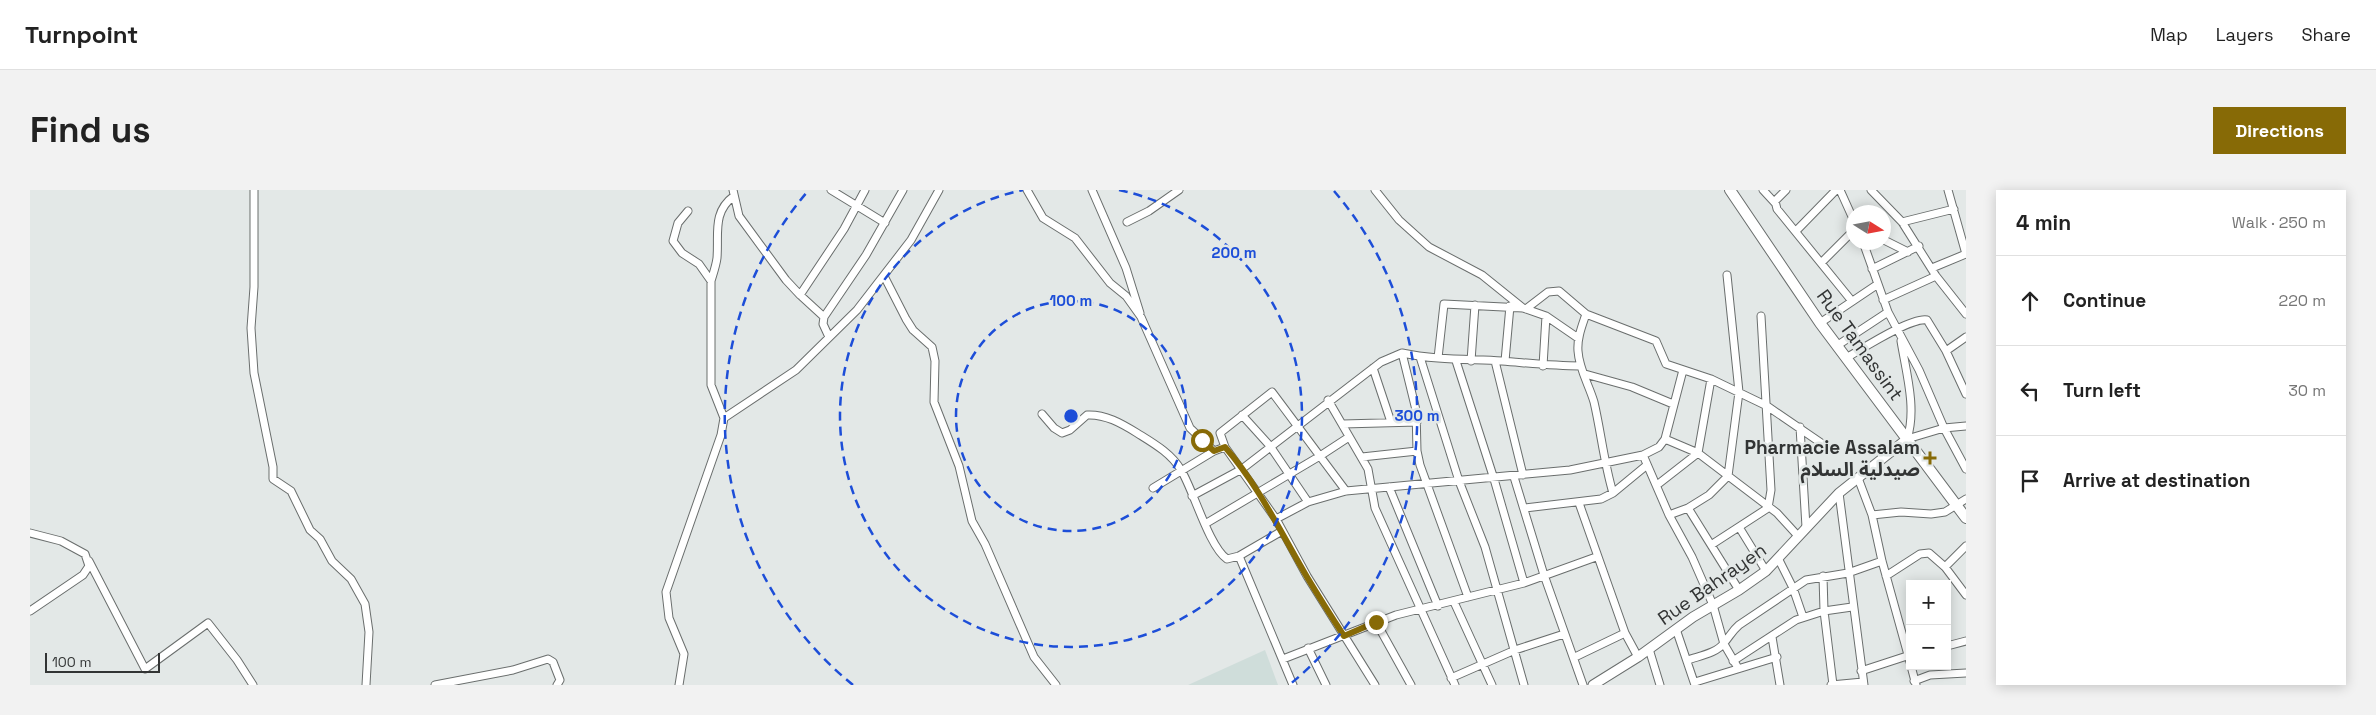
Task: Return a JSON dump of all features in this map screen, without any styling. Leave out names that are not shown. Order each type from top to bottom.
[{"type":"main road","name":"Rue Tamassint","points":[[1730,190],[1820,323],[1966,518]]},
{"type":"street","points":[[254,190],[254,287],[251,328],[254,373],[273,467],[272,479],[291,491],[310,530],[320,540],[332,561],[351,578],[365,604],[369,632],[366,685]]},
{"type":"street","points":[[831,190],[885,223]]},
{"type":"street","points":[[800,295],[844,229],[864,190]]},
{"type":"street","points":[[829,337],[823,324],[824,317],[866,255],[903,190]]},
{"type":"street","points":[[724,418],[796,370],[857,310],[911,240],[939,190]]},
{"type":"street","points":[[1027,190],[1043,218],[1075,238],[1110,283],[1126,296],[1140,317],[1190,428],[1214,451]]},
{"type":"street","points":[[1092,190],[1126,268],[1140,317]]},
{"type":"street","points":[[1127,222],[1149,211],[1179,190]]},
{"type":"street","points":[[1375,190],[1399,220],[1430,247],[1482,275],[1524,309]]},
{"type":"street","points":[[1763,190],[1851,300]]},
{"type":"street","points":[[1775,203],[1786,190]]},
{"type":"street","points":[[1796,231],[1836,190]]},
{"type":"street","points":[[1840,190],[1847,205]]},
{"type":"street","points":[[1871,190],[1902,222],[1919,246],[1936,276],[1966,314]]},
{"type":"street","points":[[1932,268],[1966,254],[1948,190]]},
{"type":"street","points":[[733,193],[739,216],[786,280],[824,317]]},
{"type":"street","points":[[679,685],[684,654],[669,618],[666,592],[721,435],[724,418],[711,385],[710,281],[717,260],[718,221],[722,206],[733,193]]},
{"type":"street","points":[[1902,222],[1954,209]]},
{"type":"street","points":[[688,211],[678,223],[673,241],[682,252],[699,264],[710,281]]},
{"type":"street","points":[[1821,263],[1846,237]]},
{"type":"street","points":[[1891,244],[1908,252]]},
{"type":"street","points":[[1872,269],[1919,246]]},
{"type":"street","points":[[1866,250],[1888,312],[1919,370],[1944,428],[1966,469]]},
{"type":"street","points":[[1669,515],[1688,508],[1709,495],[1728,476],[1739,392],[1727,275]]},
{"type":"street","points":[[884,276],[913,330],[932,347],[935,361],[934,402],[959,466],[972,521],[1001,579],[1034,657],[1056,685]]},
{"type":"street","points":[[1883,300],[1936,276]]},
{"type":"street","points":[[1820,323],[1851,300],[1878,284]]},
{"type":"street","points":[[1524,309],[1538,297],[1553,290],[1567,296],[1586,314],[1652,338],[1656,341],[1666,364],[1711,379],[1767,406],[1824,444]]},
{"type":"street","points":[[1438,358],[1444,304],[1510,306],[1524,309],[1546,316],[1578,338]]},
{"type":"street","points":[[1471,361],[1475,305]]},
{"type":"street","points":[[1505,362],[1510,306]]},
{"type":"street","points":[[1838,345],[1888,312]]},
{"type":"street","points":[[1586,314],[1578,338],[1580,366],[1585,374],[1594,403],[1604,463],[1613,492]]},
{"type":"street","points":[[1543,366],[1546,316]]},
{"type":"street","points":[[1711,545],[1768,508],[1771,490],[1761,316]]},
{"type":"street","points":[[1846,358],[1899,333],[1919,320],[1927,320],[1946,352],[1966,394]]},
{"type":"street","points":[[1899,333],[1911,405],[1910,428],[1907,439]]},
{"type":"street","points":[[1946,352],[1966,337]]},
{"type":"street","points":[[1192,496],[1242,469],[1328,400],[1372,368],[1402,353],[1420,357],[1456,360],[1495,361],[1543,366],[1580,366]]},
{"type":"street","points":[[1402,353],[1417,422],[1417,451],[1468,597]]},
{"type":"street","points":[[1420,357],[1459,481],[1485,548],[1524,685]]},
{"type":"street","points":[[1456,360],[1494,479],[1524,583]]},
{"type":"street","points":[[1495,361],[1523,475]]},
{"type":"street","points":[[1372,368],[1391,422]]},
{"type":"street","points":[[1276,519],[1308,502],[1346,492],[1514,477],[1570,470],[1643,455],[1658,447],[1665,440],[1683,370]]},
{"type":"street","points":[[1585,374],[1632,387],[1673,404]]},
{"type":"street","points":[[1657,485],[1698,453],[1711,379]]},
{"type":"street","points":[[1346,492],[1272,392],[1220,433],[1225,447],[1276,519],[1307,576],[1375,685]]},
{"type":"street","points":[[1328,400],[1362,457],[1370,475],[1375,508],[1419,610],[1455,685]]},
{"type":"street","points":[[1042,414],[1054,428],[1062,432],[1070,430],[1080,418],[1087,415],[1104,416],[1127,427],[1158,447],[1173,459],[1182,471],[1205,524],[1224,557],[1230,559],[1238,556],[1282,531]]},
{"type":"street","points":[[1242,416],[1270,446],[1308,502]]},
{"type":"street","points":[[1343,424],[1417,422]]},
{"type":"street","points":[[1907,439],[1944,428],[1966,426]]},
{"type":"street","points":[[1800,428],[1806,527]]},
{"type":"street","points":[[1205,524],[1349,437]]},
{"type":"street","name":"Rue Bahrayen","points":[[1592,685],[1638,657],[1676,629],[1766,571],[1839,493],[1907,439]]},
{"type":"street","points":[[1665,440],[1698,453],[1786,522],[1798,536]]},
{"type":"street","points":[[1154,488],[1214,451],[1225,447]]},
{"type":"street","points":[[1362,457],[1417,451]]},
{"type":"street","points":[[1643,455],[1669,515],[1692,557],[1713,605],[1724,644],[1738,668]]},
{"type":"street","points":[[1525,508],[1601,499],[1613,492],[1647,465]]},
{"type":"street","points":[[1514,477],[1564,634],[1575,657],[1584,685]]},
{"type":"street","points":[[1858,478],[1872,516],[1882,562],[1906,646]]},
{"type":"street","points":[[1389,487],[1438,606]]},
{"type":"street","points":[[1823,576],[1824,612],[1832,685],[1863,684],[1839,493]]},
{"type":"street","points":[[1872,516],[1901,512],[1931,514],[1945,512],[1966,499]]},
{"type":"street","points":[[1579,503],[1596,557],[1625,634],[1638,657]]},
{"type":"street","points":[[1688,508],[1739,590]]},
{"type":"street","points":[[1739,527],[1766,571]]},
{"type":"street","points":[[30,533],[61,541],[85,554],[145,669],[208,623],[237,660],[252,685]]},
{"type":"street","points":[[1945,567],[1966,546]]},
{"type":"street","points":[[1886,576],[1924,553],[1929,553],[1945,567],[1966,595]]},
{"type":"street","points":[[1238,556],[1293,685]]},
{"type":"street","points":[[1282,659],[1376,622],[1524,583],[1544,574],[1596,557]]},
{"type":"street","points":[[1778,558],[1794,588],[1803,617]]},
{"type":"street","points":[[30,610],[84,575],[89,566],[89,561]]},
{"type":"street","points":[[1688,660],[1711,652],[1724,644],[1731,631],[1806,580],[1848,573],[1882,562]]},
{"type":"street","points":[[1454,602],[1492,685]]},
{"type":"street","points":[[1733,661],[1803,617],[1852,607]]},
{"type":"street","points":[[1376,622],[1412,685]]},
{"type":"street","points":[[1676,629],[1695,684],[1738,668],[1777,657]]},
{"type":"street","points":[[1451,678],[1481,663],[1564,634]]},
{"type":"street","points":[[1575,657],[1625,634]]},
{"type":"street","points":[[1772,637],[1777,657],[1780,685]]},
{"type":"street","points":[[1951,645],[1966,641]]},
{"type":"street","points":[[1308,648],[1326,685]]},
{"type":"street","points":[[1649,649],[1660,685]]},
{"type":"street","points":[[1861,671],[1906,658]]},
{"type":"street","points":[[435,685],[513,670],[550,660],[560,680],[557,685]]},
{"type":"street","points":[[1912,670],[1915,683],[1930,675],[1966,673]]},
{"type":"shaded area","points":[[1265,650],[1278,685],[1188,685]]},
{"type":"place","name":"Pharmacie Assalam صيدلية السلام","points":[[1930,458]]},
{"type":"route","points":[[1202,440],[1214,451],[1225,447],[1242,469],[1276,519],[1307,576],[1344,636],[1376,622]]}]
